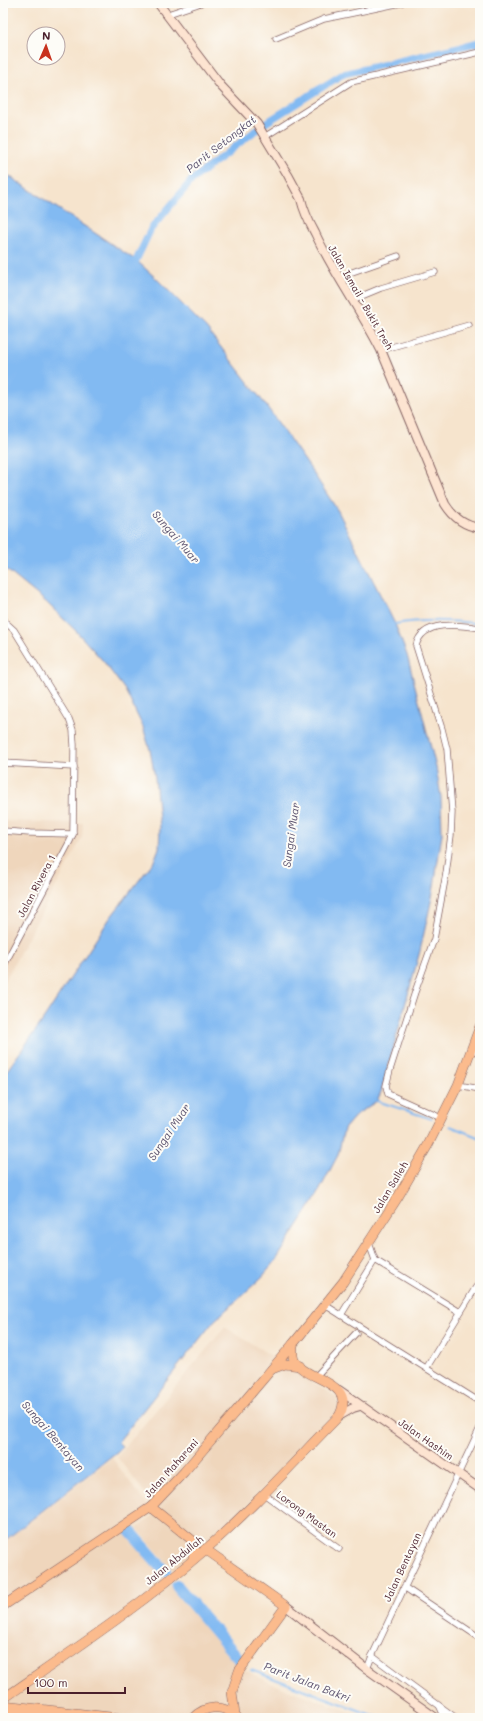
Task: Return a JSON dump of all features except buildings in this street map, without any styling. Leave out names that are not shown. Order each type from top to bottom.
[{"type":"main road","name":"Jalan Salleh","points":[[292,1344],[343,1282],[369,1243],[428,1145],[476,1051],[480,1026]]},
{"type":"main road","points":[[292,1344],[294,1358],[300,1366],[339,1390],[343,1402],[339,1416]]},
{"type":"main road","name":"Jalan Maharani","points":[[3,1606],[151,1507],[184,1472],[292,1344]]},
{"type":"main road","points":[[270,1370],[285,1364],[300,1366]]},
{"type":"main road","name":"Jalan Abdullah","points":[[3,1699],[73,1651],[194,1559],[264,1494],[339,1416]]},
{"type":"main road","points":[[151,1507],[192,1540],[195,1547],[194,1559]]},
{"type":"main road","points":[[205,1549],[286,1606],[239,1671],[232,1692],[219,1707]]},
{"type":"main road","points":[[232,1692],[237,1716]]},
{"type":"main road","points":[[3,1705],[119,1718]]},
{"type":"main road","points":[[193,1718],[204,1710],[219,1707],[237,1716]]},
{"type":"main road","points":[[3,1713],[56,1718]]},
{"type":"street","name":"Jalan Ismail - Bukit Treh","points":[[158,3],[168,14],[221,86],[261,130],[301,199],[304,210],[325,256],[381,350],[445,504],[456,519],[472,527],[480,528]]},
{"type":"street","points":[[168,14],[201,3]]},
{"type":"street","points":[[276,39],[324,19],[401,3]]},
{"type":"street","points":[[261,130],[351,82],[480,52]]},
{"type":"street","points":[[338,277],[398,256]]},
{"type":"street","points":[[352,300],[381,288],[435,272]]},
{"type":"street","points":[[381,350],[469,325]]},
{"type":"street","points":[[3,620],[14,630],[69,719],[73,730],[74,745],[73,834],[3,831]]},
{"type":"street","points":[[441,1118],[388,1094],[386,1089],[390,1070],[412,999],[434,938],[445,880],[451,835],[452,812],[447,749],[416,646],[418,638],[423,633],[438,626],[462,625],[480,628]]},
{"type":"street","points":[[3,763],[74,767]]},
{"type":"street","name":"Jalan Rivera 1","points":[[3,966],[73,834]]},
{"type":"street","points":[[458,1085],[480,1089]]},
{"type":"street","points":[[369,1243],[375,1260],[460,1312]]},
{"type":"street","points":[[341,1315],[375,1260]]},
{"type":"street","points":[[427,1367],[476,1287]]},
{"type":"street","points":[[325,1305],[427,1367],[480,1402]]},
{"type":"street","points":[[316,1376],[356,1333]]},
{"type":"street","name":"Jalan Hashim","points":[[339,1390],[480,1489]]},
{"type":"street","points":[[339,1416],[353,1408],[360,1406]]},
{"type":"street","name":"Jalan Bentayan","points":[[367,1669],[404,1587],[480,1428]]},
{"type":"street","name":"Lorong Mastan","points":[[264,1494],[339,1549]]},
{"type":"street","points":[[404,1587],[480,1638]]},
{"type":"street","points":[[286,1606],[367,1669],[436,1718]]},
{"type":"street","points":[[372,1656],[456,1718]]},
{"type":"street","points":[[440,1707],[445,1718]]},
{"type":"shaded area","points":[[3,821],[83,823],[82,838],[3,984]]},
{"type":"shaded area","points":[[225,1327],[337,1397],[339,1409],[248,1504],[174,1571],[137,1528],[161,1509],[148,1497],[117,1457]]},
{"type":"shaded area","points":[[112,1458],[153,1513],[126,1535],[237,1662],[247,1671],[270,1683],[367,1718],[3,1718],[3,1543]]},
{"type":"water","name":"Sungai Muar","points":[[3,172],[137,261],[158,280],[206,328],[265,404],[310,468],[338,511],[395,624],[407,655],[436,767],[441,797],[442,834],[433,893],[420,951],[381,1092],[377,1101],[357,1114],[344,1129],[338,1155],[316,1197],[275,1262],[261,1278],[214,1321],[118,1442],[123,1447],[3,1542],[3,1076],[41,1023],[110,918],[154,861],[159,848],[160,828],[155,778],[150,750],[143,727],[125,690],[104,662],[75,630],[46,602],[3,567]]},
{"type":"waterway","name":"Parit Setongkat","points":[[132,269],[151,229],[192,180],[264,124],[343,74],[480,42]]},
{"type":"waterway","points":[[395,624],[416,621],[480,624]]},
{"type":"waterway","points":[[377,1101],[432,1119]]},
{"type":"waterway","points":[[450,1126],[480,1138]]},
{"type":"waterway","name":"Sungai Bentayan","points":[[130,1531],[165,1571]]},
{"type":"waterway","name":"Sungai Bentayan","points":[[177,1586],[238,1658]]},
{"type":"waterway","name":"Parit Jalan Bakri","points":[[251,1670],[380,1718]]}]
